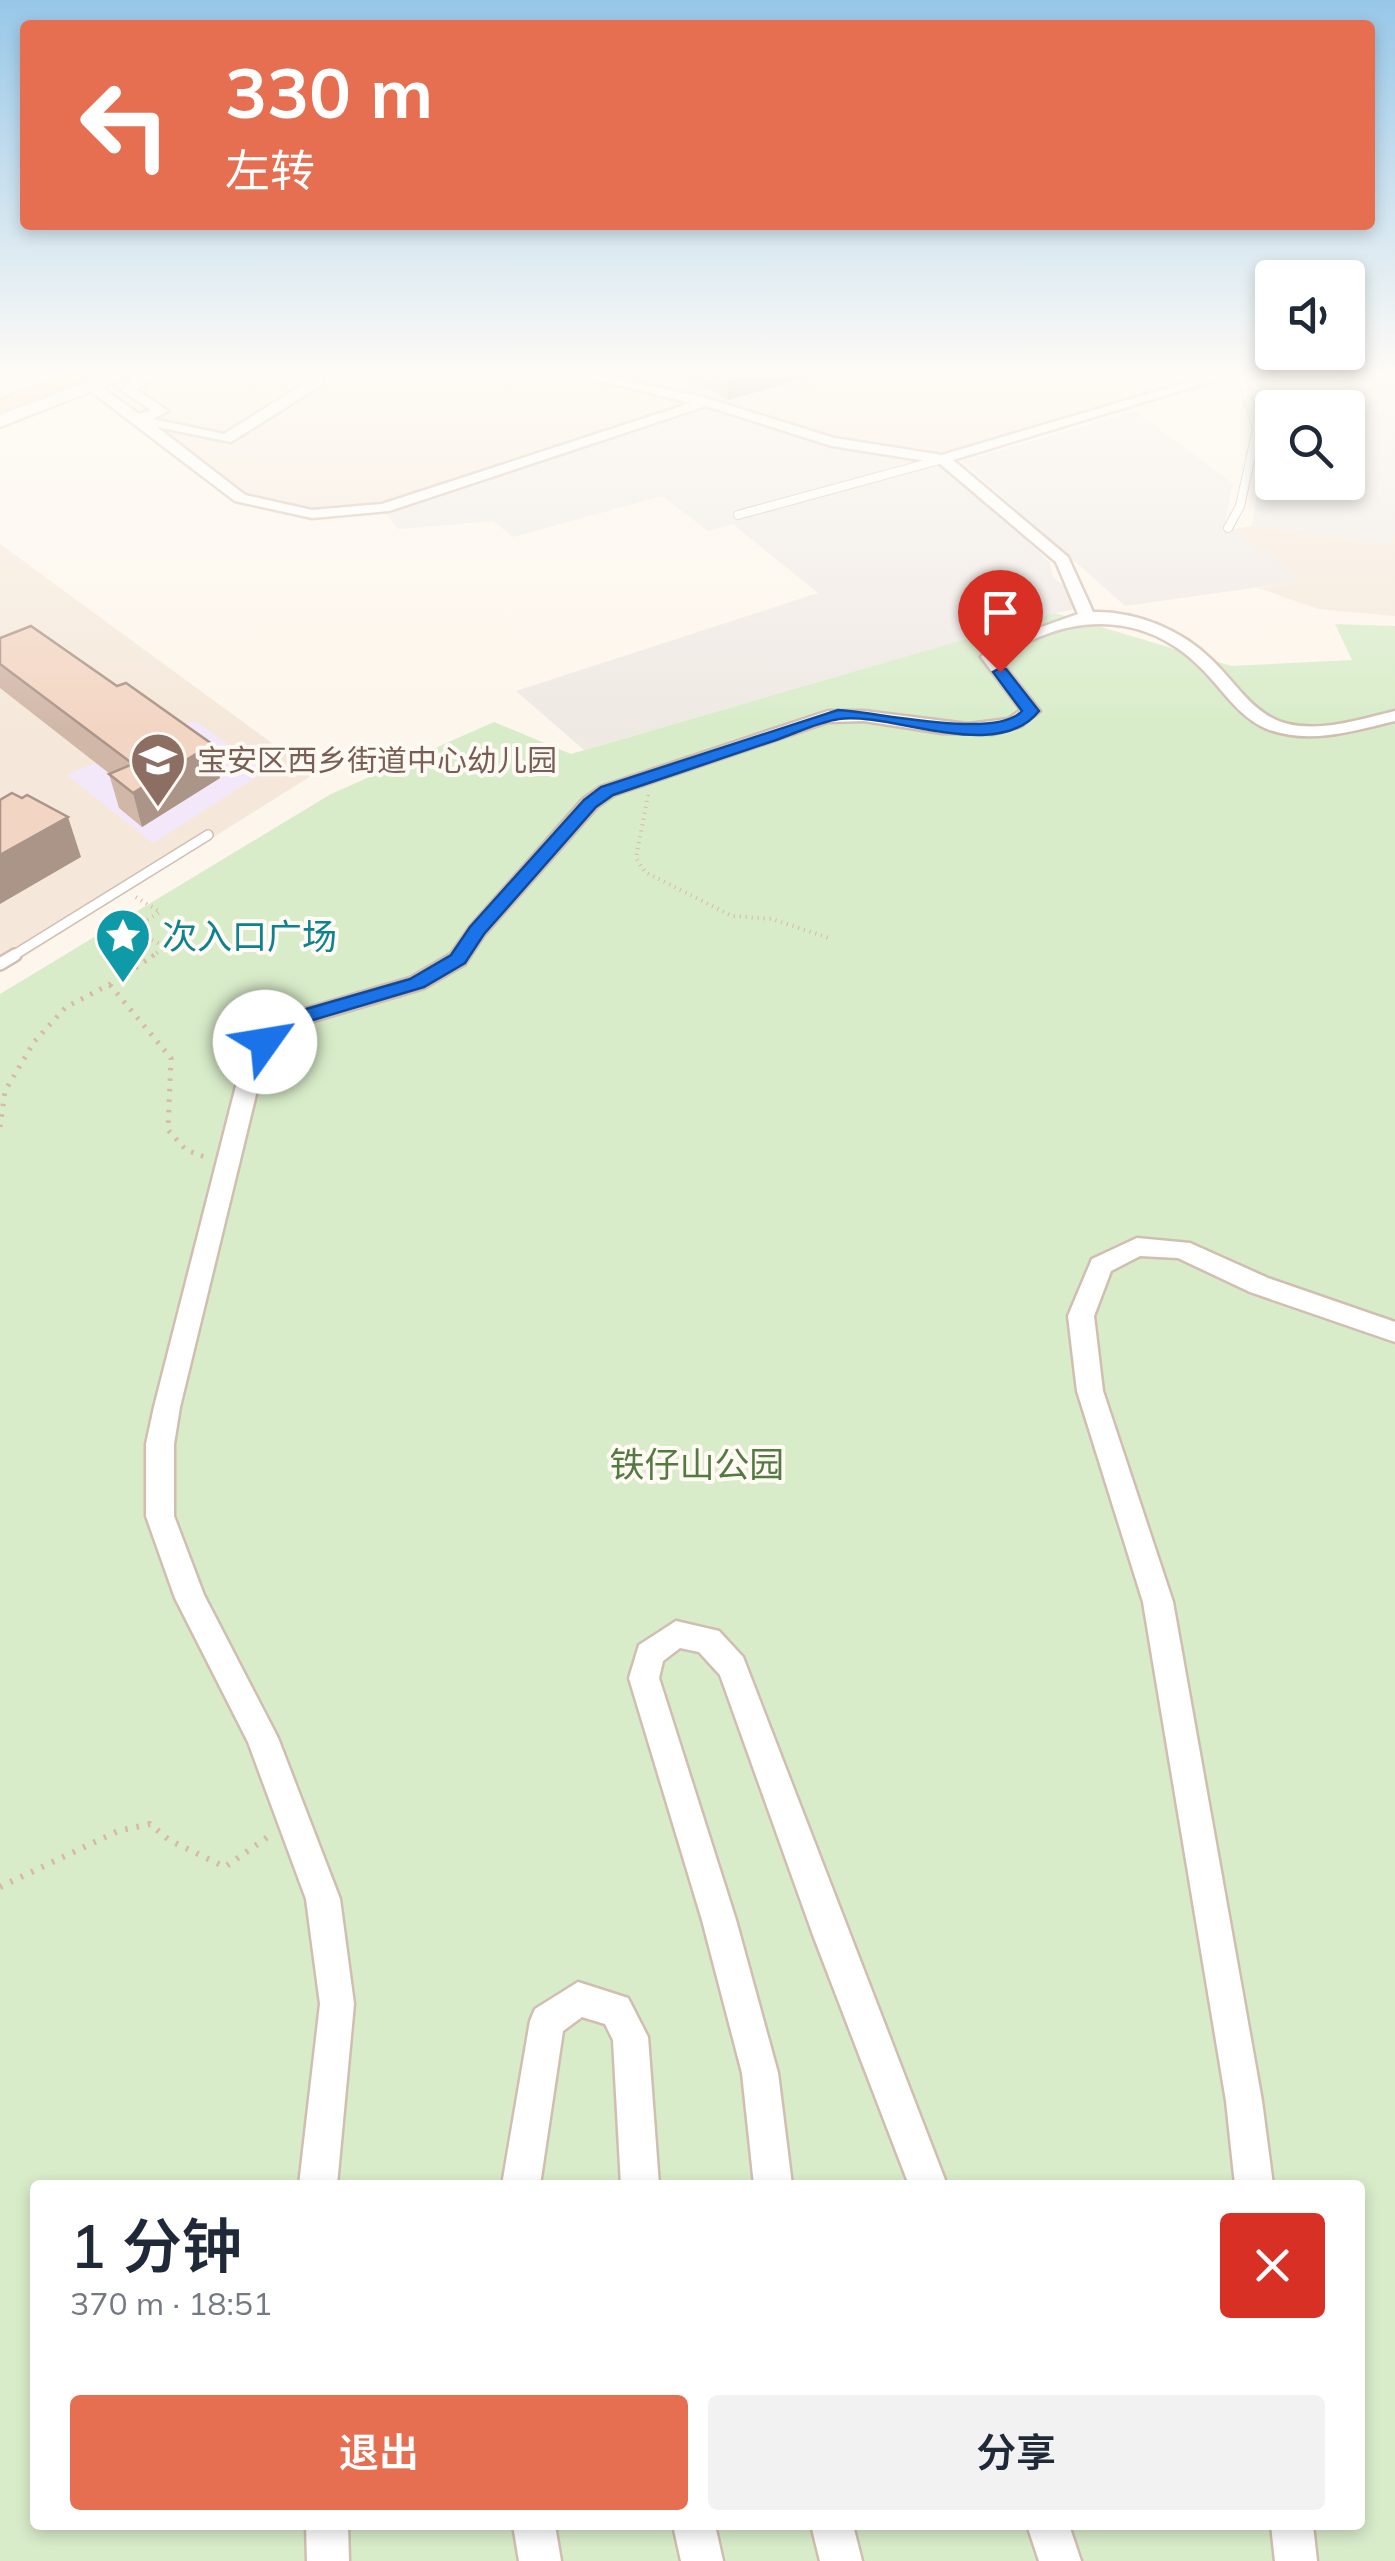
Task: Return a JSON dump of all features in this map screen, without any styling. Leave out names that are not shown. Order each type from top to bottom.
[{"type":"street","points":[[230,491],[240,498],[312,514],[384,508],[437,491]]},
{"type":"street","points":[[980,491],[1063,560],[1087,617]]},
{"type":"street","points":[[319,2180],[338,2004],[323,1899],[287,1822],[262,1738],[190,1598],[160,1516],[160,1444],[248,1082],[265,1042],[296,1018],[417,983],[458,959],[476,931],[590,804],[607,791],[838,714],[943,728],[988,729],[1022,721],[1031,711],[988,657],[999,648],[1087,617],[1153,629],[1184,643],[1250,712],[1274,725],[1299,732],[1328,731],[1395,716]]},
{"type":"street","points":[[1253,2180],[1244,2101],[1158,1602],[1090,1391],[1081,1316],[1102,1265],[1138,1247],[1181,1249],[1259,1285],[1395,1332]]},
{"type":"street","points":[[772,2180],[760,2073],[644,1678],[650,1654],[676,1634],[708,1640],[732,1667],[830,1935],[926,2180]]},
{"type":"street","points":[[523,2180],[546,2021],[578,2000],[616,2010],[630,2037],[640,2180]]},
{"type":"street","points":[[327,2530],[328,2561]]},
{"type":"street","points":[[535,2530],[540,2561]]},
{"type":"street","points":[[695,2530],[702,2561]]},
{"type":"street","points":[[833,2530],[842,2561]]},
{"type":"street","points":[[1050,2530],[1060,2561]]},
{"type":"street","points":[[1293,2530],[1296,2561]]},
{"type":"lane","points":[[738,515],[828,491]]},
{"type":"lane","points":[[1228,528],[1243,491]]},
{"type":"lane","points":[[0,964],[208,835]]},
{"type":"path","points":[[645,778],[646,818],[636,858],[645,872],[732,916],[772,920],[832,938]]},
{"type":"path","points":[[0,1127],[5,1090],[34,1042],[66,1007],[110,985],[165,947],[132,928],[160,912],[136,897],[153,887],[138,878]]},
{"type":"path","points":[[110,985],[171,1058],[163,1118],[168,1133],[198,1156],[230,1162]]},
{"type":"path","points":[[0,1888],[118,1831],[150,1824],[169,1840],[224,1867],[287,1822]]},
{"type":"shaded area","points":[[240,491],[428,491],[384,505],[314,512],[247,496]]},
{"type":"shaded area","points":[[447,491],[970,491],[1050,563],[1053,577],[1089,607],[1055,613],[584,750],[516,691],[818,593],[733,524],[708,531],[662,496],[513,537],[493,521],[398,529],[384,511]]},
{"type":"shaded area","points":[[995,491],[1231,491],[1225,521],[1296,577],[1296,582],[1125,606]]},
{"type":"shaded area","points":[[1365,491],[1395,491],[1395,534],[1387,545],[1252,526],[1256,500],[1365,500]]},
{"type":"shaded area","points":[[1252,526],[1387,545],[1395,534],[1395,616],[1319,609],[1258,588],[1296,582],[1235,529]]},
{"type":"shaded area","points":[[0,544],[314,774],[0,972]]},
{"type":"shaded area","name":"宝安区西乡街道中心幼儿园","points":[[195,721],[266,771],[153,843],[67,775]]},
{"type":"green space","name":"铁仔山公园","points":[[1055,613],[1231,666],[1352,660],[1335,624],[1395,626],[1395,2561],[0,2561],[0,994],[331,794],[494,722],[571,754]]},
{"type":"building","points":[[31,626],[117,686],[126,683],[212,744],[133,793],[109,774],[133,764],[0,664],[0,638]]},
{"type":"building","points":[[12,793],[22,798],[27,795],[68,817],[0,855],[0,800]]},
{"type":"place","name":"宝安区西乡街道中心幼儿园","points":[[158,809]]},
{"type":"place","name":"次入口广场","points":[[123,985]]},
{"type":"route","points":[[265,1042],[296,1018],[417,983],[458,959],[476,931],[590,804],[607,791],[804,722],[838,714],[943,728],[988,729],[1022,721],[1031,711],[1000,672]]}]
